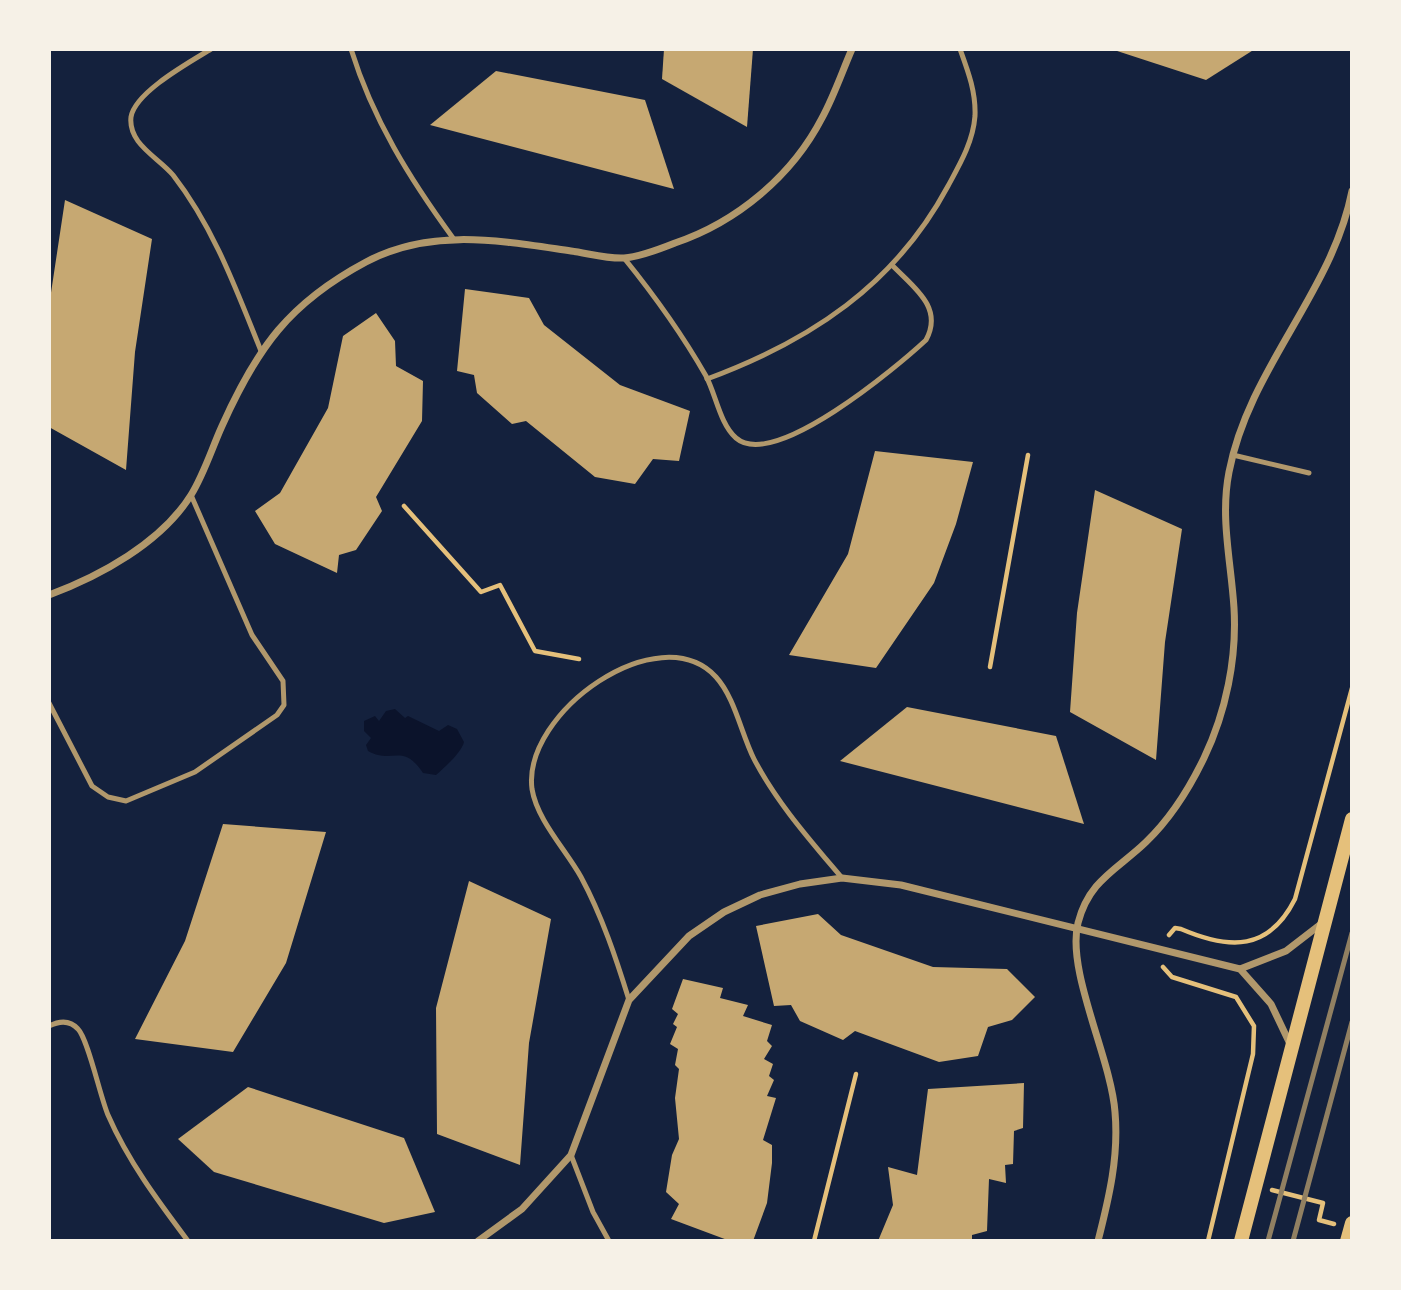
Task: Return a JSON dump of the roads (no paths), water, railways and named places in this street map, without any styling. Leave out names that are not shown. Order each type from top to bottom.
[{"type":"main road","points":[[1241,1241],[1352,819]]},
{"type":"street","points":[[49,596],[104,570],[164,526],[191,495],[239,387],[261,351],[289,315],[327,284],[370,260],[411,246],[453,238],[489,239],[624,258],[678,242],[718,225],[775,181],[801,152],[822,119],[852,49]]},
{"type":"street","points":[[1098,1241],[1114,1178],[1115,1112],[1105,1055],[1077,958],[1077,926],[1084,903],[1095,885],[1147,841],[1179,802],[1204,757],[1222,709],[1232,660],[1234,621],[1225,502],[1233,455],[1249,403],[1329,260],[1352,191]]},
{"type":"street","points":[[478,1241],[522,1209],[571,1155],[629,1000],[689,936],[723,912],[761,895],[800,884],[842,878],[901,885],[1077,926],[1240,969],[1271,1004],[1291,1047]]},
{"type":"street","points":[[1240,969],[1286,951],[1325,920]]},
{"type":"lane","points":[[211,49],[138,101],[131,116],[133,134],[170,172],[197,208],[221,253],[261,351]]},
{"type":"lane","points":[[351,49],[368,98],[393,150],[453,238]]},
{"type":"lane","points":[[708,379],[757,360],[806,335],[852,303],[891,265],[941,200],[970,141],[975,118],[974,94],[960,49]]},
{"type":"lane","points":[[624,258],[667,313],[708,379],[727,426],[737,439],[751,445],[778,439],[855,399],[892,372],[926,340],[932,329],[933,317],[929,305],[891,265]]},
{"type":"lane","points":[[1233,455],[1309,473]]},
{"type":"lane","points":[[49,703],[92,786],[108,797],[126,801],[195,772],[277,715],[284,705],[283,681],[252,635],[191,495]]},
{"type":"lane","points":[[629,1000],[595,904],[541,811],[532,790],[534,758],[548,729],[568,704],[609,674],[641,662],[673,659],[704,667],[716,677],[754,759],[791,818],[842,878]]},
{"type":"lane","points":[[49,1026],[60,1021],[69,1023],[83,1036],[96,1084],[118,1138],[156,1198],[188,1241]]},
{"type":"lane","points":[[571,1155],[593,1212],[609,1241]]},
{"type":"water","points":[[395,709],[405,718],[408,716],[439,731],[448,725],[457,729],[464,742],[463,746],[436,775],[423,773],[409,758],[377,755],[368,751],[366,745],[371,738],[364,731],[364,721],[375,716],[379,721],[386,711]]},
{"type":"railway","points":[[1268,1241],[1352,933]]},
{"type":"railway","points":[[1293,1241],[1352,1022]]}]
